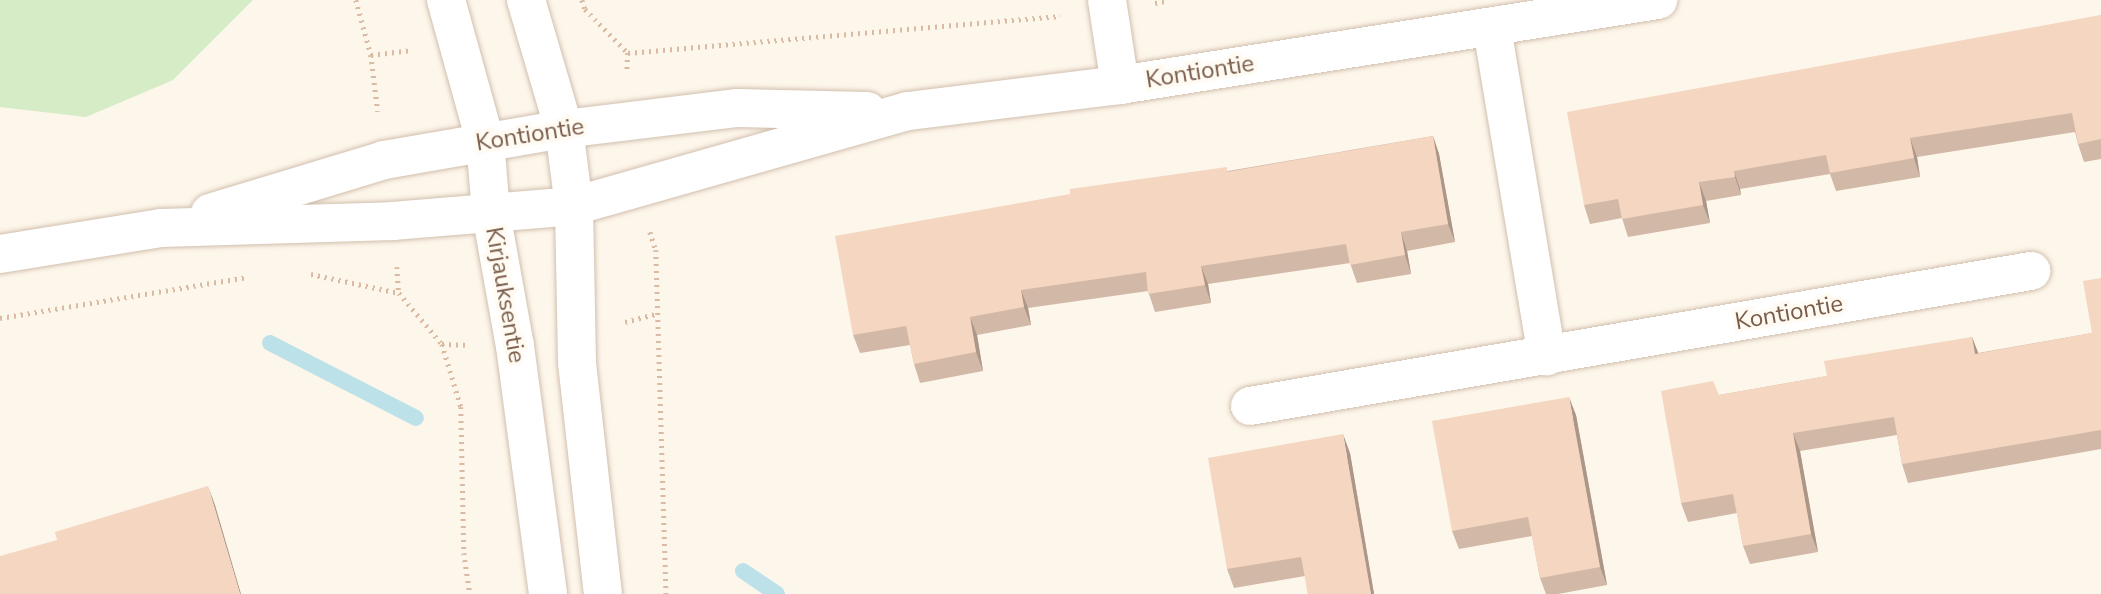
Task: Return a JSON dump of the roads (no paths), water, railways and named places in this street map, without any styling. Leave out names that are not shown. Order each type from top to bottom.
[{"type":"street","name":"Kirjauksentie","points":[[446,0],[485,141],[491,213],[515,346],[548,594]]},
{"type":"street","points":[[526,0],[565,129],[574,206],[576,363],[603,594]]},
{"type":"street","name":"Kontiontie","points":[[162,228],[372,163],[485,141],[738,108],[908,111],[1120,85],[1658,0]]},
{"type":"street","points":[[1109,6],[1120,85]]},
{"type":"street","points":[[1492,28],[1547,356]]},
{"type":"street","name":"Kontiontie","points":[[0,254],[162,228],[491,213],[574,206],[908,111]]},
{"type":"street","name":"Kontiontie","points":[[1250,406],[2031,271]]},
{"type":"waterway","points":[[270,343],[416,418]]},
{"type":"waterway","points":[[743,571],[777,594]]}]
